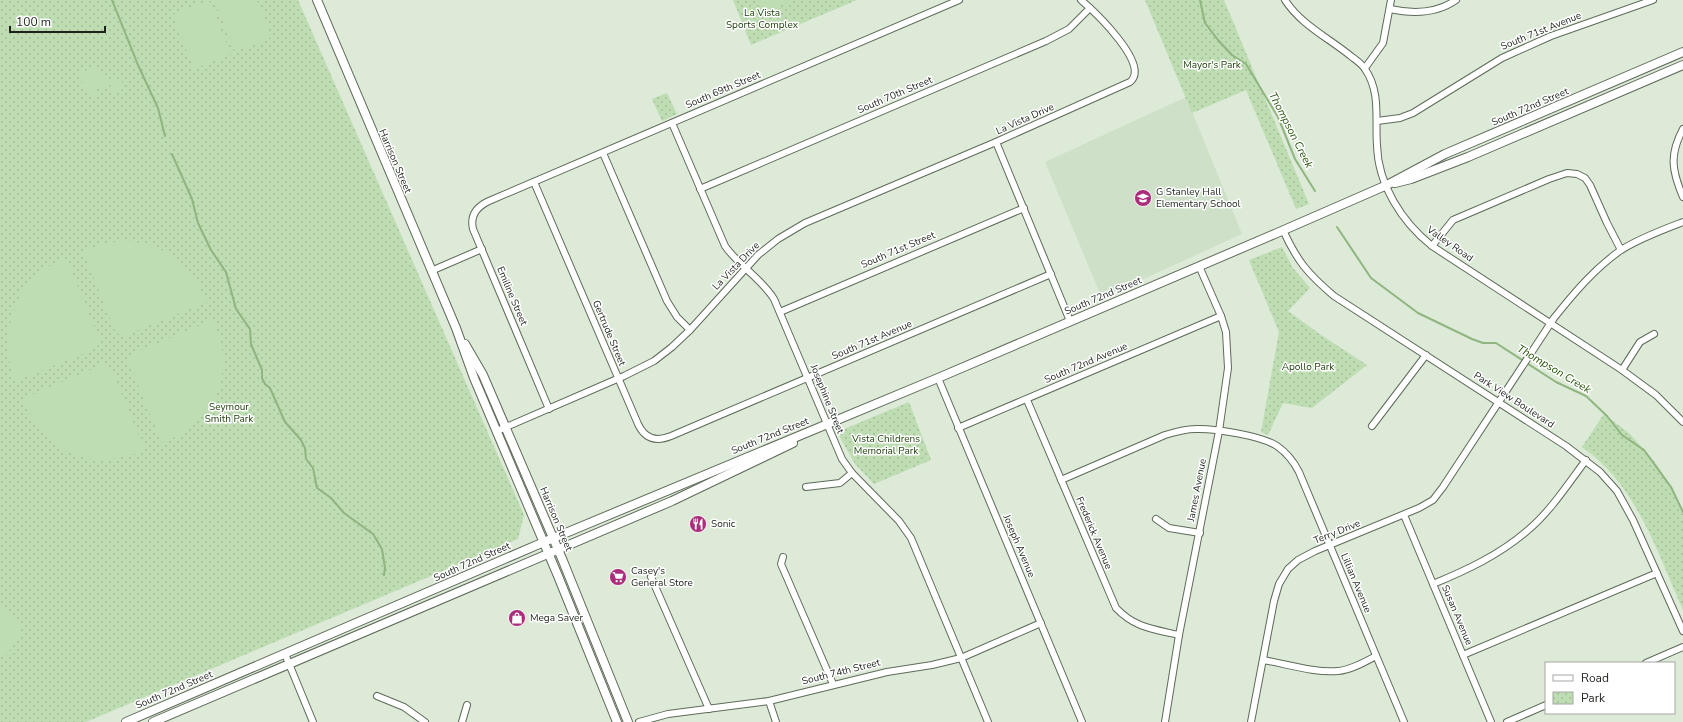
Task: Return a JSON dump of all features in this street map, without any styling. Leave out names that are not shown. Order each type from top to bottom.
[{"type":"main road","name":"Harrison Street","points":[[317,0],[456,328],[474,378],[544,542],[617,722]]},
{"type":"main road","name":"South 72nd Street","points":[[126,722],[553,538],[938,378],[1283,230],[1387,185],[1445,154],[1683,52]]},
{"type":"main road","name":"South 72nd Street","points":[[1387,185],[1411,179],[1450,164],[1683,65]]},
{"type":"main road","name":"Harrison Street","points":[[456,328],[483,374],[558,549],[628,722]]},
{"type":"main road","name":"South 72nd Street","points":[[153,722],[672,501],[812,434],[827,424]]},
{"type":"street","name":"South 69th Street","points":[[494,199],[959,0]]},
{"type":"street","points":[[1082,0],[1090,8]]},
{"type":"street","name":"Valley Road","points":[[1285,0],[1300,18],[1365,68],[1375,92],[1377,105],[1377,153],[1387,185],[1402,216],[1421,237],[1432,246],[1622,370],[1656,395],[1683,422]]},
{"type":"street","points":[[1365,68],[1383,43],[1391,0]]},
{"type":"street","points":[[1390,9],[1422,13],[1437,10],[1456,0]]},
{"type":"street","name":"South 71st Avenue","points":[[1377,121],[1400,118],[1413,113],[1502,58],[1551,36],[1653,0]]},
{"type":"street","name":"La Vista Drive","points":[[497,431],[618,379],[654,361],[690,330],[745,268],[771,244],[805,223],[1124,86],[1135,76],[1134,67],[1122,44],[1106,23],[1090,8]]},
{"type":"street","name":"South 70th Street","points":[[700,189],[1052,39],[1074,24],[1090,8]]},
{"type":"street","name":"Josephine Street","points":[[672,123],[722,241],[729,251],[768,290],[780,312],[842,459],[852,473],[885,505],[911,538],[988,722]]},
{"type":"street","points":[[1683,130],[1678,138],[1673,157],[1674,169],[1683,197]]},
{"type":"street","points":[[996,142],[1070,321]]},
{"type":"street","points":[[603,153],[667,301],[677,318],[690,330]]},
{"type":"street","points":[[1432,246],[1452,220],[1549,179],[1567,173],[1577,174],[1585,178],[1590,185],[1607,223],[1622,250]]},
{"type":"street","name":"Gertrude Street","points":[[534,182],[640,428],[650,438],[664,439],[700,424]]},
{"type":"street","name":"Emiline Street","points":[[494,199],[479,207],[472,218],[474,230],[549,409]]},
{"type":"street","name":"South 71st Street","points":[[780,312],[1024,208]]},
{"type":"street","name":"Terry Drive","points":[[1252,722],[1278,584],[1288,569],[1298,560],[1404,515],[1433,500],[1525,363],[1550,323],[1579,287],[1595,271],[1622,250],[1642,239],[1683,222]]},
{"type":"street","name":"Park View Boulevard","points":[[1283,230],[1294,253],[1313,278],[1334,296],[1499,402],[1586,460],[1600,472],[1617,491],[1633,520],[1683,631]]},
{"type":"street","points":[[431,272],[482,249]]},
{"type":"street","name":"James Avenue","points":[[1165,722],[1179,635],[1200,533],[1228,368],[1226,332],[1221,316],[1199,266]]},
{"type":"street","name":"South 71st Avenue","points":[[700,424],[1051,274]]},
{"type":"street","name":"South 72nd Avenue","points":[[958,428],[1027,400],[1221,316]]},
{"type":"street","points":[[1622,370],[1640,342],[1654,334]]},
{"type":"street","points":[[1372,426],[1426,355]]},
{"type":"street","name":"Joseph Avenue","points":[[938,378],[1082,722]]},
{"type":"street","name":"Frederick Avenue","points":[[1027,400],[1116,608],[1126,619],[1135,624],[1179,635]]},
{"type":"street","name":"Lillian Avenue","points":[[1061,480],[1165,435],[1196,429],[1267,441],[1279,448],[1290,457],[1299,472],[1404,722]]},
{"type":"street","points":[[1433,584],[1487,560],[1528,530],[1563,492],[1586,460]]},
{"type":"street","points":[[806,487],[840,483],[852,473]]},
{"type":"street","name":"Susan Avenue","points":[[1404,515],[1491,722]]},
{"type":"street","points":[[1156,519],[1169,528],[1200,533]]},
{"type":"street","points":[[783,557],[781,564],[833,684]]},
{"type":"street","points":[[1463,655],[1657,572]]},
{"type":"street","points":[[651,577],[709,709]]},
{"type":"street","name":"South 74th Street","points":[[640,722],[668,714],[769,701],[833,684],[961,658],[1041,623]]},
{"type":"street","points":[[1648,662],[1683,647]]},
{"type":"street","points":[[285,654],[313,722]]},
{"type":"street","points":[[1263,660],[1322,670],[1339,671],[1356,666],[1376,656]]},
{"type":"street","points":[[377,696],[404,707],[424,722]]},
{"type":"street","points":[[769,701],[776,722]]},
{"type":"street","points":[[462,722],[467,705]]},
{"type":"street","points":[[1507,722],[1545,705]]},
{"type":"shaded area","name":"G Stanley Hall Elementary School","points":[[1186,97],[1242,234],[1102,298],[1045,162]]},
{"type":"green space","name":"Seymour Smith Park","points":[[0,0],[298,0],[524,515],[518,539],[86,722],[0,722]]},
{"type":"green space","points":[[209,0],[231,54],[194,69],[172,15]]},
{"type":"green space","points":[[214,0],[257,0],[272,37],[235,52]]},
{"type":"green space","name":"La Vista Sports Complex","points":[[733,0],[857,0],[751,45]]},
{"type":"green space","points":[[759,0],[792,0],[764,12]]},
{"type":"green space","name":"Mayor's Park","points":[[1145,0],[1224,0],[1309,204],[1296,209],[1246,90],[1192,113]]},
{"type":"green space","points":[[96,65],[102,76],[105,78],[122,80],[122,90],[114,94],[110,85],[98,88],[96,94],[88,97],[80,78],[81,73]]},
{"type":"green space","points":[[667,93],[677,114],[662,121],[652,99]]},
{"type":"green space","points":[[123,241],[138,242],[151,246],[174,258],[193,277],[207,302],[124,336],[116,333],[83,251],[105,243]]},
{"type":"green space","name":"Apollo Park","points":[[1282,247],[1293,268],[1310,288],[1288,311],[1367,365],[1312,408],[1283,403],[1268,435],[1261,432],[1279,332],[1249,260]]},
{"type":"green space","points":[[66,258],[100,340],[97,348],[14,382],[10,362],[9,343],[10,324],[14,308],[22,292],[33,279],[48,267]]},
{"type":"green space","points":[[213,320],[220,340],[223,359],[222,377],[217,394],[208,409],[196,422],[181,434],[162,443],[128,361],[131,354]]},
{"type":"green space","points":[[104,364],[111,368],[145,450],[125,457],[106,459],[88,458],[72,453],[57,445],[43,433],[32,418],[22,399]]},
{"type":"green space","name":"Vista Childrens Memorial Park","points":[[909,402],[931,460],[874,484],[855,464],[837,432]]},
{"type":"green space","points":[[1604,414],[1630,434],[1654,461],[1667,480],[1683,514],[1683,610],[1654,543],[1631,500],[1617,480],[1601,463],[1582,447]]},
{"type":"green space","points":[[0,606],[5,608],[13,615],[18,621],[21,631],[17,641],[5,656],[0,655]]},
{"type":"waterway","points":[[112,0],[138,65],[158,108],[165,136]]},
{"type":"waterway","name":"Thompson Creek","points":[[1200,0],[1205,23],[1232,55],[1246,64],[1278,117],[1295,159],[1315,191]]},
{"type":"waterway","points":[[172,154],[192,199],[198,223],[211,250],[226,272],[236,309],[250,329],[251,344],[262,370],[262,378],[265,384],[270,388],[285,422],[301,440],[305,448],[306,459],[313,468],[317,488],[331,498],[344,513],[373,534],[382,549],[385,568],[384,575]]},
{"type":"waterway","name":"Thompson Creek","points":[[1337,227],[1371,278],[1418,313],[1472,339],[1483,343],[1496,343],[1556,382],[1586,396],[1607,416],[1622,435],[1644,450],[1671,487],[1683,512]]},
{"type":"place","name":"G Stanley Hall Elementary School","points":[[1143,198]]},
{"type":"place","name":"Sonic","points":[[698,524]]},
{"type":"place","name":"Casey's General Store","points":[[618,577]]},
{"type":"place","name":"Mega Saver","points":[[517,618]]}]
